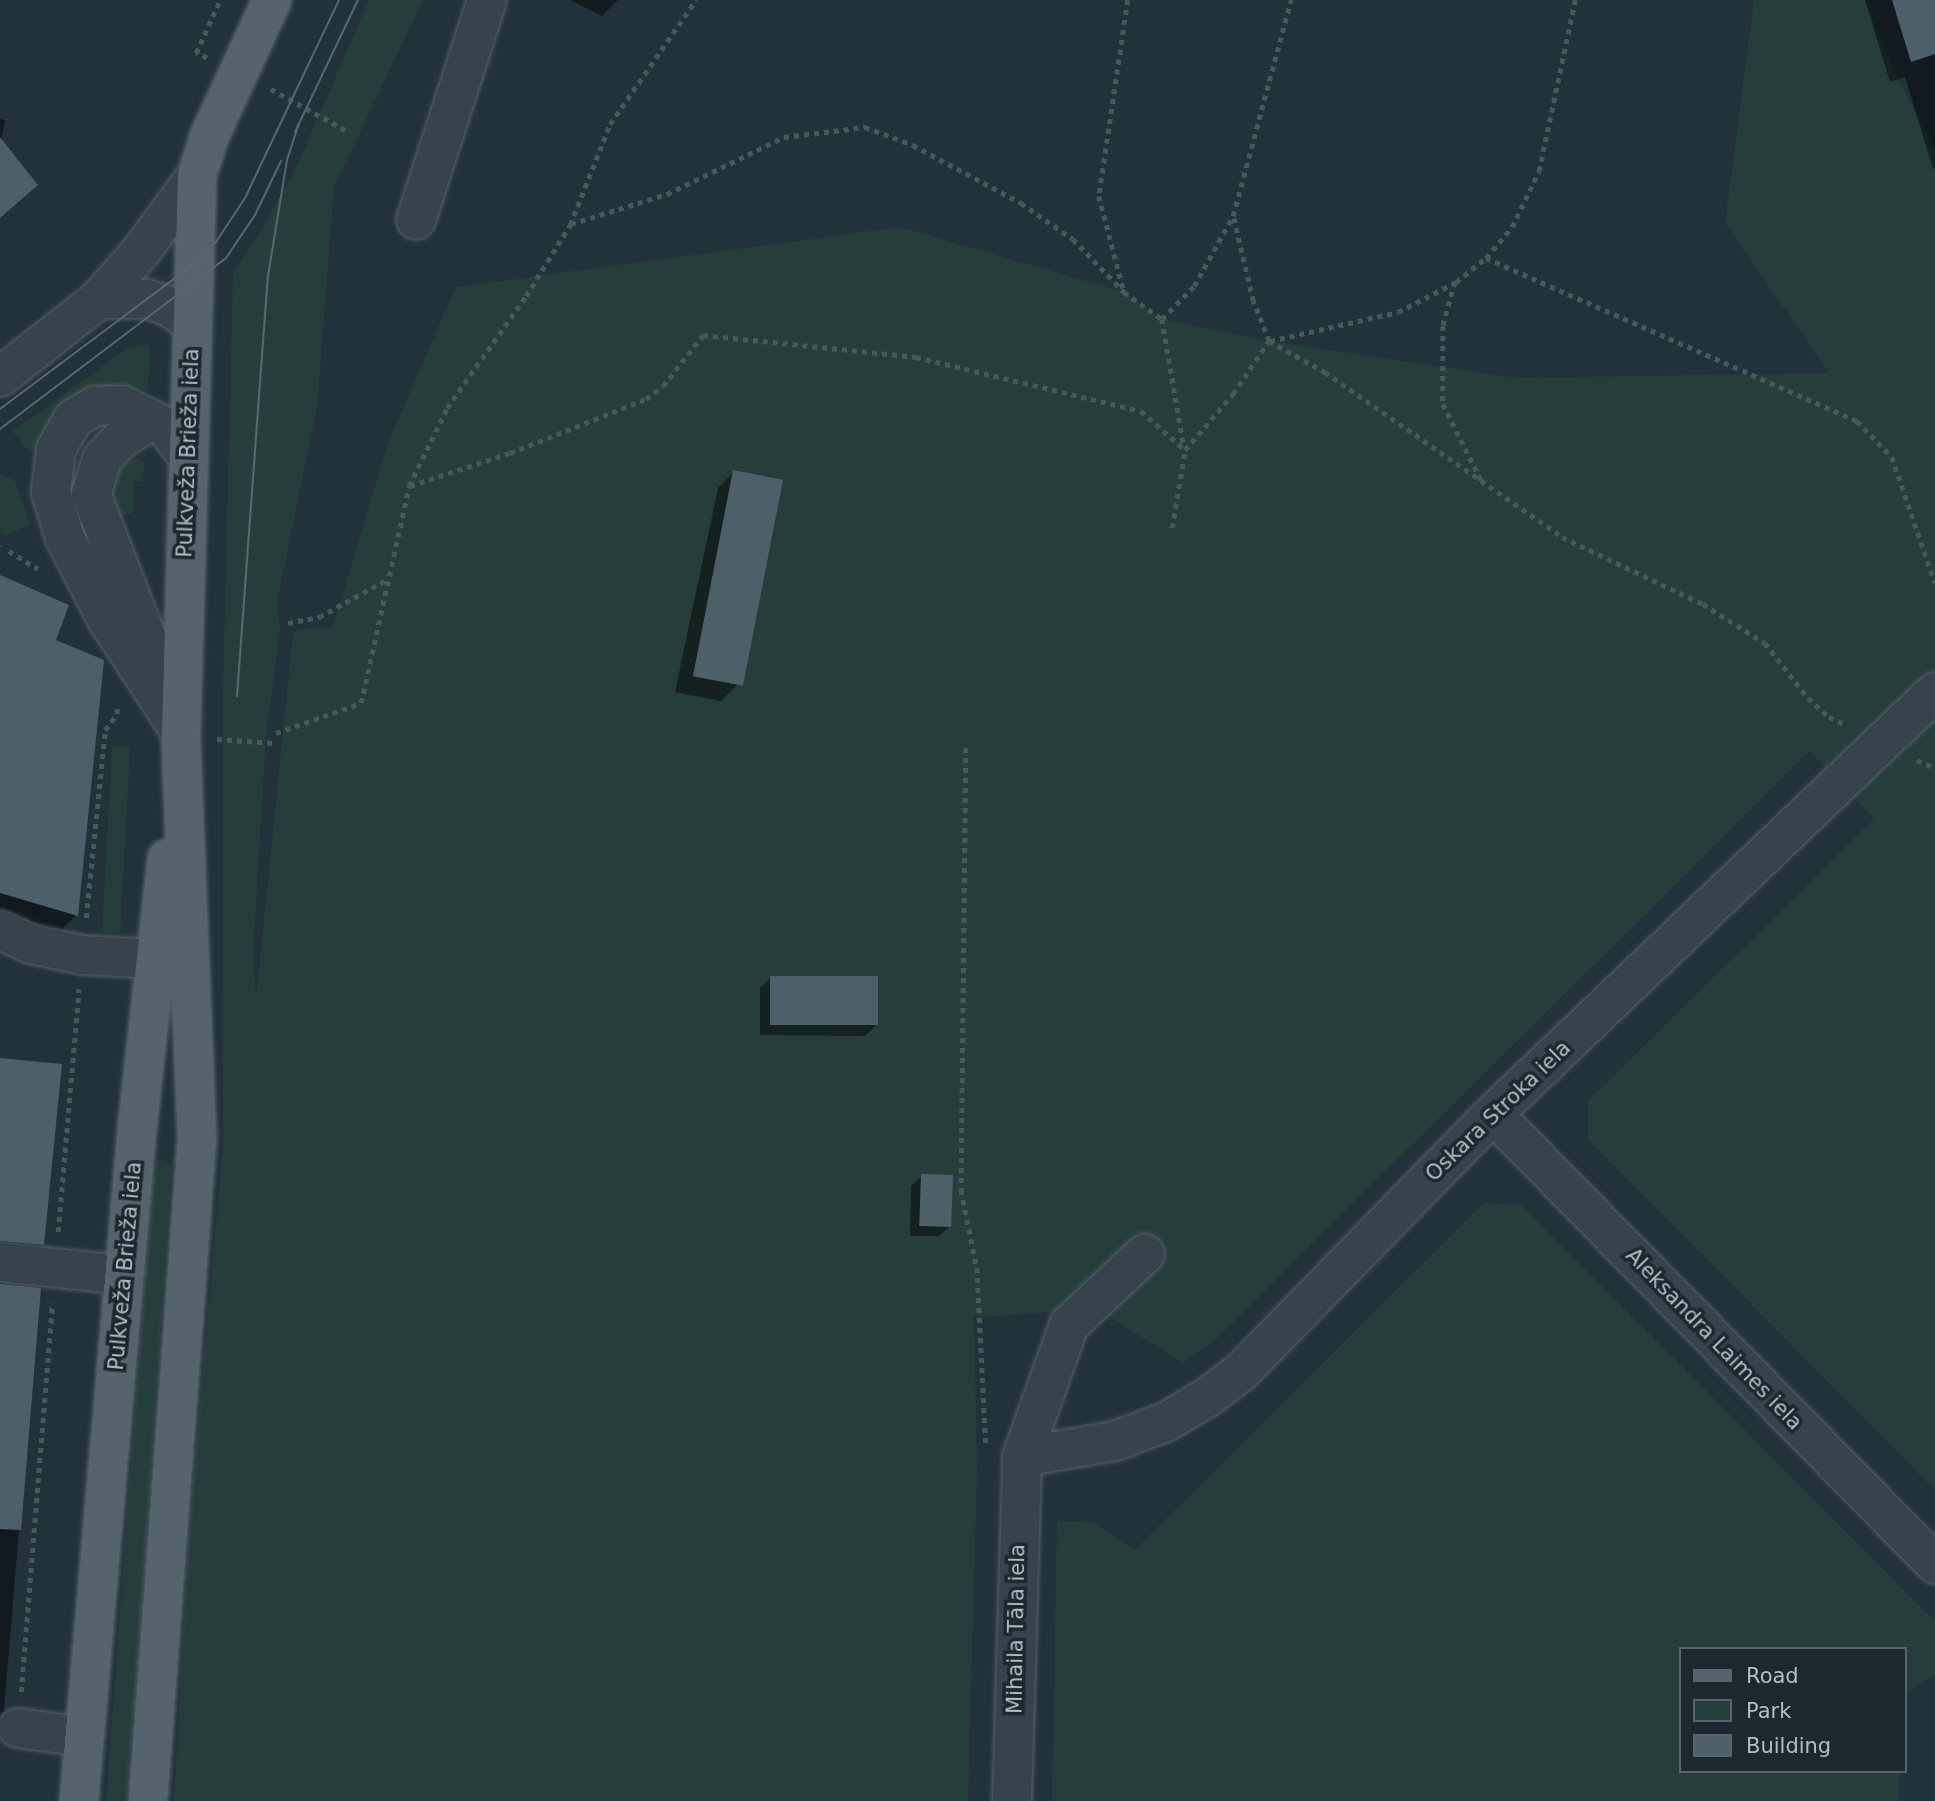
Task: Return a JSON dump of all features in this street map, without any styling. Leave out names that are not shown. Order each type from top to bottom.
[{"type":"main road","name":"Pulkveža Brieža iela","points":[[148,1801],[197,1139],[181,732],[197,175],[209,137],[272,0]]},
{"type":"main road","name":"Pulkveža Brieža iela","points":[[79,1801],[137,1130],[181,732]]},
{"type":"main road","points":[[137,1130],[149,1113],[167,1106],[186,1115],[197,1139]]},
{"type":"street","points":[[416,220],[487,0]]},
{"type":"street","points":[[0,377],[99,299],[142,250],[197,175]]},
{"type":"street","points":[[99,299],[147,299],[166,305],[192,322]]},
{"type":"street","points":[[181,732],[108,621],[65,538],[51,492],[56,450],[72,419],[95,406],[122,405],[166,427],[188,457]]},
{"type":"street","name":"Oskara Stroka iela","points":[[1004,1457],[1115,1441],[1166,1422],[1208,1397],[1242,1371],[1493,1114],[1935,692]]},
{"type":"street","points":[[0,930],[31,944],[82,955],[156,960]]},
{"type":"street","name":"Aleksandra Laimes iela","points":[[1493,1114],[1935,1564]]},
{"type":"street","name":"Mihaila Tāla iela","points":[[1013,1801],[1004,1457],[1069,1325],[1145,1254]]},
{"type":"street","points":[[0,1262],[124,1275]]},
{"type":"street","points":[[18,1728],[84,1737]]},
{"type":"path","points":[[196,52],[220,0]]},
{"type":"path","points":[[276,733],[361,703],[409,486],[447,408],[526,296],[570,225],[610,124],[696,0]]},
{"type":"path","points":[[1124,292],[1099,196],[1128,0]]},
{"type":"path","points":[[1162,318],[1194,286],[1233,216],[1291,0]]},
{"type":"path","points":[[1185,450],[1234,394],[1269,341],[1398,312],[1455,282],[1486,258],[1512,227],[1539,171],[1576,0]]},
{"type":"path","points":[[570,225],[667,194],[784,137],[864,127],[913,145],[1021,203],[1073,239],[1124,292],[1162,318],[1185,450],[1172,528]]},
{"type":"path","points":[[1233,216],[1253,300],[1269,341],[1325,372],[1562,537],[1703,604],[1765,643],[1808,698],[1829,717],[1935,768]]},
{"type":"path","points":[[1486,258],[1857,421],[1892,457],[1935,583]]},
{"type":"path","points":[[1455,282],[1443,326],[1443,404],[1482,483]]},
{"type":"path","points":[[409,486],[510,453],[646,400],[663,386],[703,335],[916,357],[1141,411],[1185,450]]},
{"type":"path","points":[[9,551],[42,572]]},
{"type":"path","points":[[288,623],[318,617],[388,578]]},
{"type":"path","points":[[18,1728],[54,1266],[82,955],[105,730],[117,714],[117,692]]},
{"type":"path","points":[[181,732],[227,741],[275,743]]},
{"type":"path","points":[[966,748],[961,1190],[977,1268],[1004,1457]]},
{"type":"green space","points":[[369,0],[423,0],[334,187],[317,407],[277,602],[280,630],[266,736],[253,953],[256,999],[293,633],[300,629],[333,627],[388,442],[456,287],[900,227],[1124,292],[1162,319],[1269,341],[1517,378],[1829,373],[1725,223],[1754,0],[1865,0],[1900,83],[1935,152],[1935,1490],[1588,1139],[1588,1101],[1874,819],[1810,751],[1216,1339],[1182,1363],[1098,1309],[974,1317],[977,1470],[968,1801],[174,1801],[189,1528],[223,1146],[223,691],[233,274],[266,222],[300,159]]},
{"type":"green space","points":[[147,345],[150,348],[148,386],[145,389],[101,388],[39,456],[24,448],[13,431],[128,348]]},
{"type":"green space","points":[[137,458],[144,463],[143,481],[134,481],[133,513],[113,518],[110,486],[117,469]]},
{"type":"green space","points":[[0,474],[15,481],[30,525],[6,535],[0,532]]},
{"type":"green space","points":[[112,746],[130,747],[120,934],[102,933]]},
{"type":"green space","points":[[158,1159],[167,1161],[171,1169],[138,1661],[126,1801],[106,1801],[153,1168]]},
{"type":"green space","points":[[1484,1203],[1521,1204],[1935,1622],[1935,1674],[1907,1694],[1907,1647],[1680,1647],[1680,1773],[1899,1773],[1899,1801],[1052,1801],[1057,1521],[1093,1522],[1135,1550]]},
{"type":"building","points":[[1892,0],[1935,0],[1935,54],[1911,62]]},
{"type":"building","points":[[0,137],[38,185],[0,218]]},
{"type":"building","points":[[733,470],[783,480],[743,686],[693,676]]},
{"type":"building","points":[[0,575],[69,605],[56,640],[104,660],[78,916],[0,893]]},
{"type":"building","points":[[770,976],[878,976],[878,1025],[770,1025]]},
{"type":"building","points":[[0,1058],[62,1064],[44,1245],[0,1241]]},
{"type":"building","points":[[921,1174],[953,1175],[951,1227],[919,1226]]},
{"type":"building","points":[[0,1284],[41,1288],[21,1530],[0,1529]]},
{"type":"tram line","points":[[0,409],[194,264],[216,242],[245,198],[339,0]]},
{"type":"tram line","points":[[295,132],[358,0]]},
{"type":"tram line","points":[[237,696],[268,276],[287,160],[299,123]]},
{"type":"tram line","points":[[0,429],[226,258],[255,215],[281,161]]}]
